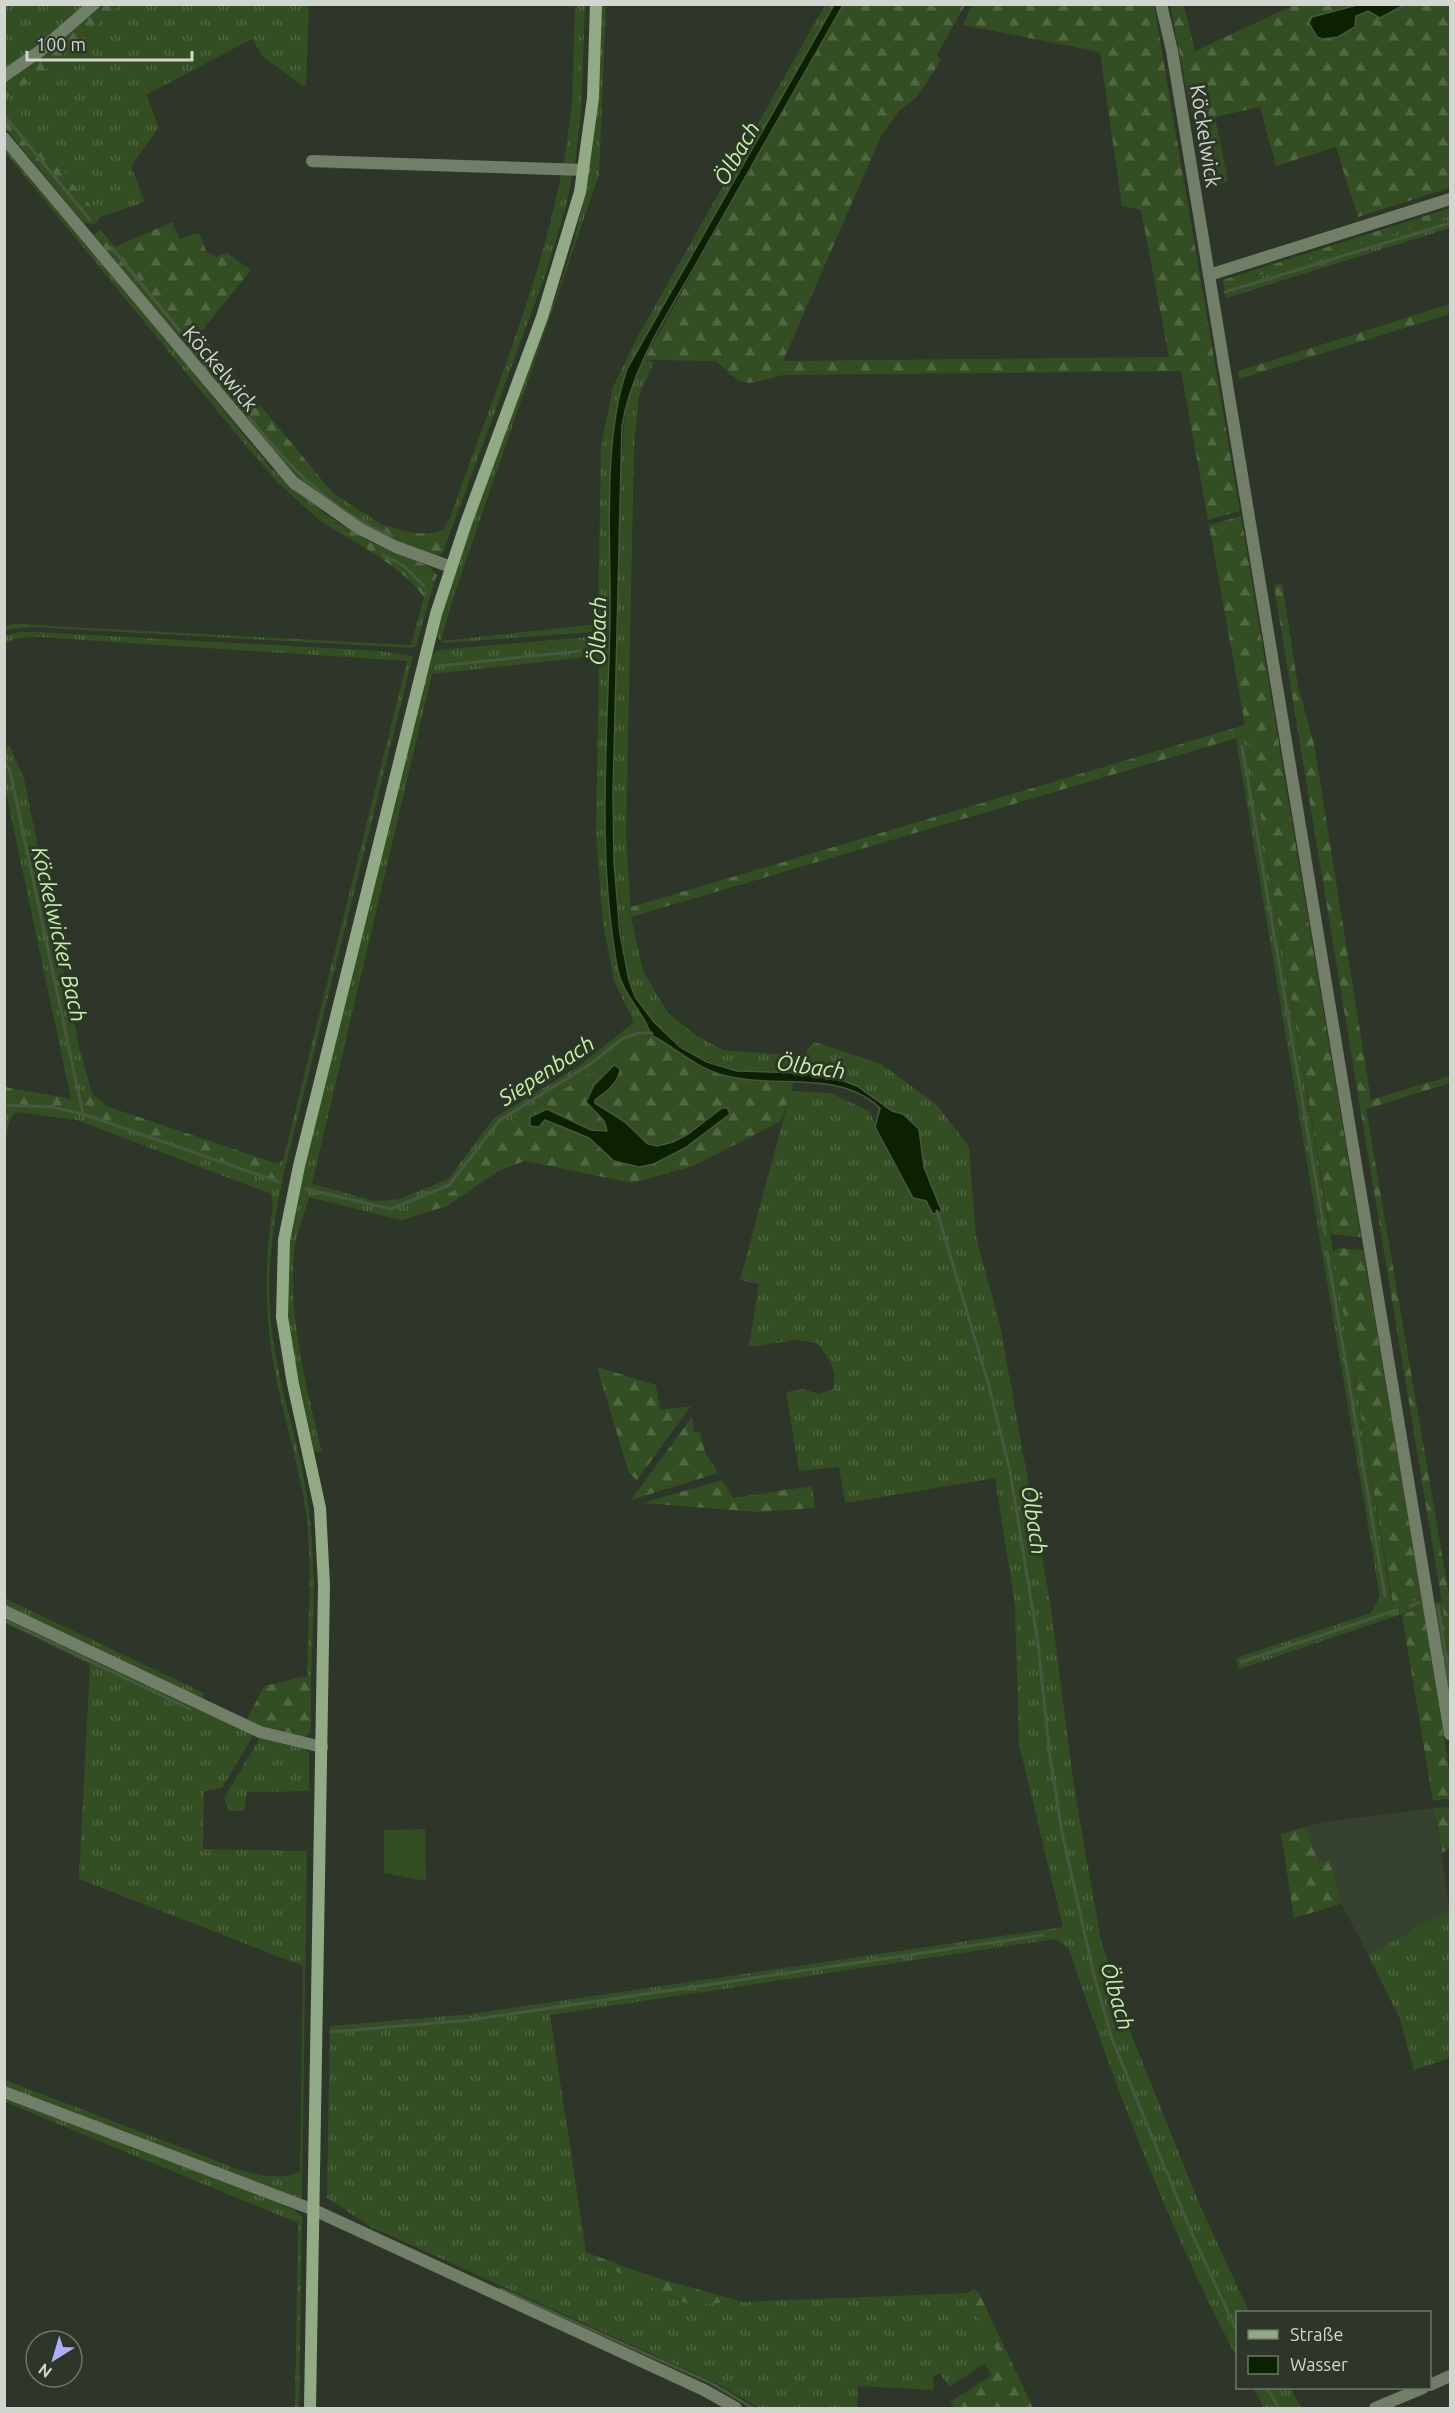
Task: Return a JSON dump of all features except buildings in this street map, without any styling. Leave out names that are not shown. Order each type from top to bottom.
[{"type":"main road","points":[[310,2409],[322,1747],[323,1547],[314,1474],[293,1384],[282,1317],[284,1240],[304,1143],[428,645],[451,567],[561,262],[584,170],[593,98],[596,4]]},
{"type":"street","points":[[4,76],[40,51],[94,4]]},
{"type":"street","name":"Köckelwick","points":[[1161,4],[1172,51],[1450,1734]]},
{"type":"street","name":"Köckelwick","points":[[4,138],[292,482],[360,530],[396,547],[451,567]]},
{"type":"street","points":[[312,161],[584,170]]},
{"type":"street","points":[[1209,275],[1450,199]]},
{"type":"street","points":[[4,1611],[260,1732],[322,1747]]},
{"type":"street","points":[[4,2092],[314,2210],[704,2390],[736,2409]]},
{"type":"street","points":[[1431,2385],[1450,2376]]},
{"type":"street","points":[[1375,2409],[1422,2389]]},
{"type":"shaded area","points":[[1434,1808],[1450,1910],[1368,1955],[1337,1895],[1330,1861],[1319,1864],[1306,1827],[1322,1822]]},
{"type":"green space","points":[[843,4],[965,5],[937,55],[941,60],[918,96],[899,111],[882,134],[783,361],[1169,357],[1141,210],[1122,206],[1100,52],[963,25],[972,5],[1154,5],[1240,511],[1208,520],[1181,371],[783,375],[746,383],[734,377],[716,361],[644,360]]},
{"type":"green space","points":[[4,5],[91,5],[5,75]]},
{"type":"green space","points":[[99,5],[120,5],[50,66],[5,99],[4,81]]},
{"type":"green space","points":[[120,5],[309,5],[306,86],[263,57],[252,39],[146,95],[159,127],[131,166],[145,202],[100,217],[4,99],[50,66]]},
{"type":"green space","points":[[575,5],[585,5],[581,112],[575,163],[572,166],[350,157],[564,163],[572,104]]},
{"type":"green space","points":[[601,5],[606,5],[599,175],[452,601],[441,641],[436,636],[468,531],[570,252],[586,190],[596,111]]},
{"type":"green space","points":[[825,5],[834,5],[627,369],[616,414],[612,466],[609,631],[443,643],[441,641],[598,624],[601,446],[613,387],[637,338]]},
{"type":"green space","points":[[1170,5],[1184,5],[1195,51],[1294,5],[1357,5],[1312,17],[1323,39],[1338,37],[1356,25],[1356,16],[1368,11],[1376,17],[1395,11],[1404,5],[1450,5],[1450,188],[1358,217],[1336,147],[1276,166],[1260,107],[1215,117],[1228,181],[1206,188]]},
{"type":"green space","points":[[5,100],[100,217],[96,224],[84,223],[5,128]]},
{"type":"green space","points":[[4,142],[270,467],[326,515],[319,520],[277,482],[5,152]]},
{"type":"green space","points":[[312,164],[572,175],[565,210],[547,270],[449,536],[443,530],[451,515],[527,303],[552,218],[561,175],[312,168]]},
{"type":"green space","points":[[1450,208],[1450,216],[1224,286],[1223,280]]},
{"type":"green space","points":[[1450,216],[1450,228],[1226,298],[1224,286]]},
{"type":"green space","points":[[172,222],[180,239],[199,233],[206,251],[216,257],[227,253],[251,270],[200,333],[333,493],[316,496],[300,483],[191,356],[94,235],[100,229],[115,247]]},
{"type":"green space","points":[[1450,304],[1450,314],[1239,379],[1238,371]]},
{"type":"green space","points":[[644,360],[654,362],[639,396],[634,446],[626,835],[631,917],[643,971],[668,1013],[697,1036],[723,1050],[800,1056],[796,1073],[737,1071],[695,1056],[662,1031],[645,1011],[635,997],[625,964],[614,862],[613,796],[621,473],[626,400]]},
{"type":"green space","points":[[333,493],[381,524],[378,535],[316,496]]},
{"type":"green space","points":[[326,515],[368,541],[428,566],[437,575],[434,583],[428,583],[424,597],[414,585],[389,564],[319,520]]},
{"type":"green space","points":[[1241,516],[1361,1237],[1331,1234],[1247,735],[631,917],[631,907],[1245,725],[1209,525]]},
{"type":"green space","points":[[381,524],[419,533],[443,530],[449,536],[443,553],[437,556],[378,535]]},
{"type":"green space","points":[[428,582],[434,583],[416,646],[411,648],[32,627],[5,630],[5,626],[15,624],[411,645]]},
{"type":"green space","points":[[1282,583],[1298,686],[1314,744],[1371,1100],[1450,1076],[1450,1083],[1366,1109],[1450,1601],[1450,1651],[1274,586]]},
{"type":"green space","points":[[19,632],[379,651],[413,656],[284,1173],[278,1164],[283,1160],[407,661],[39,637],[18,638],[5,643],[5,636]]},
{"type":"green space","points":[[609,637],[605,819],[611,927],[616,963],[622,984],[651,1035],[643,1035],[626,1044],[585,1077],[501,1126],[457,1190],[388,1217],[309,1197],[294,1251],[294,1302],[300,1353],[322,1453],[314,1451],[288,1329],[288,1251],[298,1194],[430,656],[438,650]],"holes":[[[587,657],[599,667],[596,833],[603,923],[614,981],[634,1022],[579,1066],[494,1118],[448,1179],[400,1199],[375,1201],[312,1184],[432,674]]]},
{"type":"green space","points":[[1247,735],[1392,1605],[1421,1596],[1423,1607],[1239,1669],[1236,1658],[1371,1613],[1380,1597],[1236,739]]},
{"type":"green space","points":[[10,746],[24,779],[80,1051],[92,1093],[71,1099],[5,788],[4,748]]},
{"type":"green space","points":[[643,1035],[650,1036],[667,1044],[707,1070],[718,1074],[750,1081],[794,1083],[781,1121],[693,1166],[632,1183],[525,1161],[500,1170],[447,1206],[402,1220],[388,1217],[456,1190],[501,1126],[585,1077],[626,1044]],"holes":[[[610,1067],[619,1074],[610,1089],[595,1100],[603,1110],[624,1122],[649,1144],[657,1146],[675,1142],[714,1113],[700,1137],[685,1148],[608,1156],[592,1140],[573,1129],[551,1122],[529,1121],[530,1117],[540,1112],[550,1112],[597,1132],[608,1131],[608,1126],[593,1111],[587,1097]]]},
{"type":"green space","points":[[815,1042],[881,1064],[936,1104],[969,1147],[976,1237],[1000,1325],[1050,1602],[1075,1793],[1101,1941],[1132,2036],[1199,2203],[1249,2311],[1236,2311],[1236,2356],[1188,2259],[1145,2157],[1105,2054],[1069,1949],[1055,1939],[550,2015],[587,2258],[688,2304],[967,2293],[998,2355],[949,2387],[940,2373],[933,2377],[934,2390],[858,2386],[857,2408],[759,2408],[716,2383],[371,2227],[327,2198],[330,2026],[471,2014],[1063,1927],[1019,1745],[1015,1605],[995,1478],[845,1503],[839,1467],[799,1471],[786,1392],[803,1389],[819,1394],[833,1389],[833,1370],[828,1359],[817,1343],[796,1340],[749,1347],[759,1284],[740,1280],[791,1091],[830,1093],[869,1111],[913,1198],[941,1208],[924,1167],[920,1138],[903,1114],[892,1111],[857,1086],[839,1079],[803,1073],[807,1049]]},
{"type":"green space","points":[[5,1087],[71,1099],[92,1093],[106,1106],[278,1164],[284,1173],[282,1183],[83,1114],[52,1107],[5,1105]]},
{"type":"green space","points":[[5,1105],[52,1107],[83,1114],[282,1183],[274,1224],[270,1264],[271,1325],[277,1365],[304,1478],[310,1519],[313,1586],[311,1675],[307,1676],[310,1573],[306,1512],[274,1369],[267,1312],[269,1239],[273,1203],[271,1194],[77,1120],[16,1112],[10,1118],[5,1143]]},
{"type":"green space","points":[[1339,1248],[1363,1250],[1421,1596],[1393,1605],[1333,1252]]},
{"type":"green space","points":[[597,1367],[656,1385],[660,1410],[691,1406],[637,1480],[629,1473]]},
{"type":"green space","points":[[692,1417],[694,1432],[700,1432],[705,1452],[718,1473],[631,1500]]},
{"type":"green space","points":[[722,1480],[733,1498],[812,1486],[815,1508],[757,1512],[643,1503]]},
{"type":"green space","points":[[4,1598],[204,1693],[200,1701],[5,1607]]},
{"type":"green space","points":[[1442,1601],[1450,1651],[1450,1718],[1432,1604]]},
{"type":"green space","points":[[1423,1607],[1450,1774],[1450,1798],[1433,1801],[1402,1615]]},
{"type":"green space","points":[[4,1613],[254,1734],[222,1788],[204,1791],[203,1849],[307,1851],[302,2197],[299,2199],[5,2089],[5,2080],[243,2171],[272,2176],[286,2176],[300,2172],[303,1966],[79,1879],[90,1664],[5,1623]]},
{"type":"green space","points":[[311,1675],[311,1732],[304,1738],[245,1723],[264,1686]]},
{"type":"green space","points":[[261,1736],[304,1748],[309,1753],[309,1791],[247,1792],[244,1811],[229,1811],[224,1798]]},
{"type":"green space","points":[[1450,1807],[1450,1848],[1442,1853],[1434,1808]]},
{"type":"green space","points":[[1306,1827],[1319,1863],[1330,1860],[1341,1904],[1294,1918],[1281,1834]]},
{"type":"green space","points":[[425,1829],[426,1880],[384,1873],[384,1830]]},
{"type":"green space","points":[[1450,1910],[1450,2058],[1414,2070],[1400,2019],[1368,1955]]},
{"type":"green space","points":[[4,2095],[264,2197],[293,2209],[302,2216],[299,2408],[295,2408],[298,2223],[5,2102]]},
{"type":"green space","points":[[585,2252],[653,2277],[744,2302],[688,2304],[587,2258]]},
{"type":"green space","points":[[974,2289],[979,2293],[1033,2408],[955,2408],[950,2402],[992,2375],[985,2364],[998,2355],[967,2293]]},
{"type":"green space","points":[[1254,2389],[1291,2389],[1302,2408],[1264,2408]]},
{"type":"water","points":[[834,5],[843,5],[654,339],[634,381],[627,403],[622,426],[613,796],[614,862],[620,934],[629,980],[635,997],[654,1022],[680,1047],[707,1062],[737,1071],[803,1073],[839,1079],[857,1086],[892,1111],[903,1114],[919,1129],[924,1167],[942,1212],[933,1214],[926,1201],[913,1198],[875,1127],[880,1108],[864,1096],[846,1088],[827,1084],[746,1080],[716,1073],[696,1064],[651,1035],[625,989],[618,971],[607,883],[605,795],[610,618],[610,492],[614,427],[619,397],[627,369]]},
{"type":"water","points":[[1357,5],[1404,5],[1380,18],[1368,11],[1356,16],[1355,27],[1338,37],[1322,39],[1317,37],[1309,23],[1312,17]]},
{"type":"water","points":[[614,1065],[620,1069],[617,1079],[595,1100],[595,1103],[625,1122],[648,1144],[657,1146],[673,1142],[688,1134],[722,1108],[727,1108],[730,1114],[685,1148],[654,1164],[639,1167],[614,1161],[589,1138],[545,1120],[539,1127],[530,1126],[530,1117],[547,1109],[591,1130],[607,1131],[604,1121],[586,1102],[594,1085]]},
{"type":"waterway","points":[[4,115],[90,220]]},
{"type":"waterway","points":[[1225,292],[1450,223]]},
{"type":"waterway","points":[[111,247],[185,337]]},
{"type":"waterway","points":[[195,349],[259,430],[306,480],[361,521],[392,536]]},
{"type":"waterway","points":[[383,555],[404,566],[424,586]]},
{"type":"waterway","points":[[438,666],[580,651]]},
{"type":"waterway","points":[[1242,746],[1325,1234]]},
{"type":"waterway","name":"Köckelwicker Bach","points":[[4,761],[10,771],[83,1114]]},
{"type":"waterway","name":"Siepenbach","points":[[306,1189],[391,1209],[449,1185],[500,1120],[589,1065],[622,1039],[638,1033],[652,1033]]},
{"type":"waterway","name":"Siepenbach","points":[[4,1105],[52,1107],[83,1114],[279,1182]]},
{"type":"waterway","name":"Ölbach","points":[[937,1211],[989,1386],[1010,1471],[1038,1643],[1050,1757],[1062,1832],[1094,1975],[1112,2039],[1190,2229],[1236,2330]]},
{"type":"waterway","points":[[1327,1252],[1385,1596]]},
{"type":"waterway","points":[[1410,1606],[1419,1603]]},
{"type":"waterway","points":[[1438,1606],[1450,1683]]},
{"type":"waterway","points":[[1241,1662],[1397,1610]]},
{"type":"waterway","points":[[4,1620],[190,1709]]},
{"type":"waterway","points":[[331,2032],[470,2020],[1043,1935]]},
{"type":"waterway","points":[[501,2289],[711,2383],[753,2408]]},
{"type":"waterway","name":"Ölbach","points":[[1268,2389],[1279,2408]]}]
